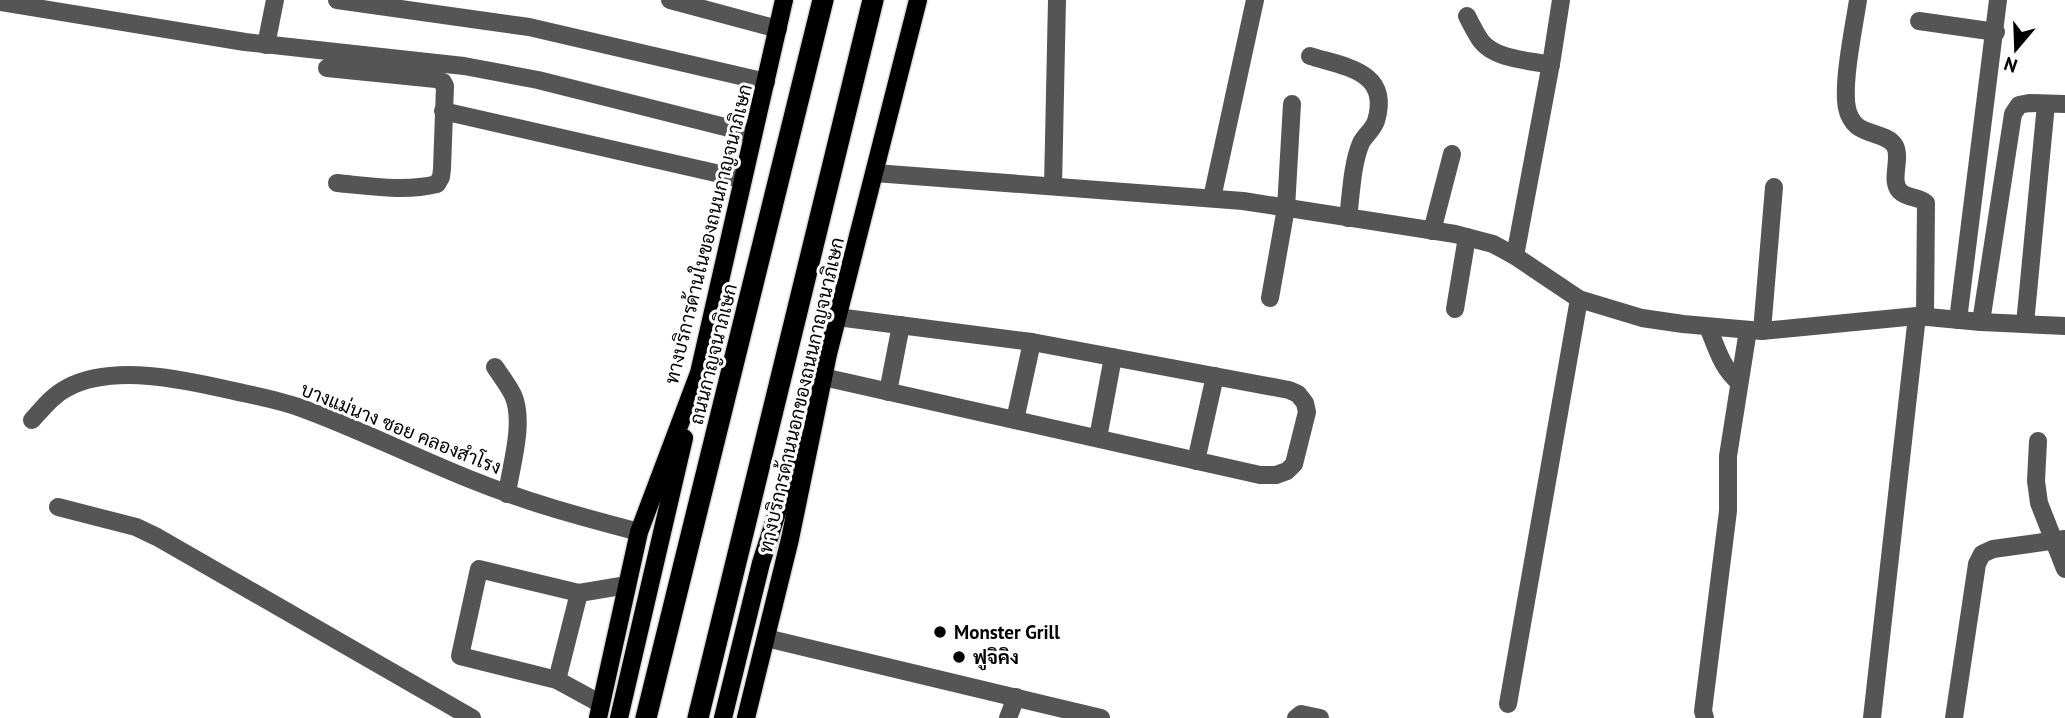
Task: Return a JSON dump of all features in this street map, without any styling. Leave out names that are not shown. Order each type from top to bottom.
[{"type":"highway","name":"ถนนกาญจนาภิเษก","points":[[646,718],[822,0]]},
{"type":"highway","points":[[698,718],[873,0]]},
{"type":"main road","name":"ทางบริการด้านในของถนนกาญจนาภิเษก","points":[[600,711],[639,532],[699,373],[784,0]]},
{"type":"main road","name":"ทางบริการด้านนอกของถนนกาญจนาภิเษก","points":[[746,718],[790,539],[828,354],[918,0]]},
{"type":"main road","points":[[723,718],[761,563],[828,354]]},
{"type":"main road","points":[[619,718],[699,373]]},
{"type":"street","points":[[266,44],[275,0]]},
{"type":"street","points":[[337,0],[519,25],[766,82]]},
{"type":"street","points":[[670,0],[778,29]]},
{"type":"street","points":[[1053,186],[1057,0]]},
{"type":"street","points":[[1212,198],[1255,0]]},
{"type":"street","points":[[1858,0],[1846,90],[1847,110],[1854,125],[1887,139],[1894,145],[1898,157],[1896,181],[1899,190],[1926,203],[1921,316],[1872,718]]},
{"type":"street","points":[[1958,320],[1998,0]]},
{"type":"street","points":[[1515,256],[1551,65],[1555,1]]},
{"type":"street","points":[[0,2],[266,44],[464,65],[538,80],[753,134]]},
{"type":"street","points":[[1467,16],[1481,41],[1490,49],[1499,54],[1551,65]]},
{"type":"street","points":[[1919,21],[1996,32]]},
{"type":"street","points":[[1310,56],[1358,71],[1374,83],[1379,99],[1374,125],[1366,135],[1357,157],[1348,218]]},
{"type":"street","points":[[327,68],[436,79],[445,86],[442,169],[437,184],[409,187],[337,183]]},
{"type":"street","points":[[1270,298],[1286,208],[1292,104]]},
{"type":"street","points":[[2025,324],[2046,104]]},
{"type":"street","points":[[1981,322],[2013,114],[2019,105],[2065,104]]},
{"type":"street","points":[[443,111],[742,179]]},
{"type":"street","points":[[1432,231],[1452,154]]},
{"type":"street","points":[[875,173],[1212,198],[1467,237],[1493,244],[1515,256],[1579,299],[1642,317],[1708,327],[1755,331],[1921,316],[2065,326]]},
{"type":"street","points":[[1705,718],[1703,710],[1728,510],[1728,456],[1739,382],[1755,331],[1774,187]]},
{"type":"street","points":[[1455,309],[1467,237]]},
{"type":"street","points":[[1508,704],[1579,299]]},
{"type":"street","points":[[823,377],[1260,475],[1276,475],[1287,471],[1294,464],[1307,412],[1305,403],[1298,394],[1289,390],[1032,342],[837,317]]},
{"type":"street","points":[[888,392],[901,325]]},
{"type":"street","points":[[1708,327],[1726,369],[1730,376],[1739,382]]},
{"type":"street","points":[[1015,420],[1032,342]]},
{"type":"street","points":[[1098,439],[1114,357]]},
{"type":"street","points":[[495,367],[512,394],[518,415],[507,494]]},
{"type":"street","name":"บางแม่นาง ซอย คลองสำโรง","points":[[32,420],[51,399],[86,380],[130,375],[179,379],[297,407],[507,494],[639,532]]},
{"type":"street","points":[[1196,461],[1215,376]]},
{"type":"street","points":[[2038,441],[2036,481],[2039,503],[2060,541],[2065,569]]},
{"type":"street","points":[[58,507],[136,527],[158,537],[472,718]]},
{"type":"street","points":[[1954,718],[1977,564],[1982,554],[1993,549],[2060,541]]},
{"type":"street","points":[[600,711],[557,681],[460,656],[479,569],[579,593],[627,585]]},
{"type":"street","points":[[557,681],[579,593]]},
{"type":"street","points":[[766,638],[1016,697],[1061,713],[1101,718]]},
{"type":"street","points":[[1008,718],[1016,697]]},
{"type":"street","points":[[1296,718],[1301,714],[1320,718]]},
{"type":"place","name":"Monster Grill","points":[[940,632]]},
{"type":"place","name":"ฟูจิคิง","points":[[959,657]]}]
